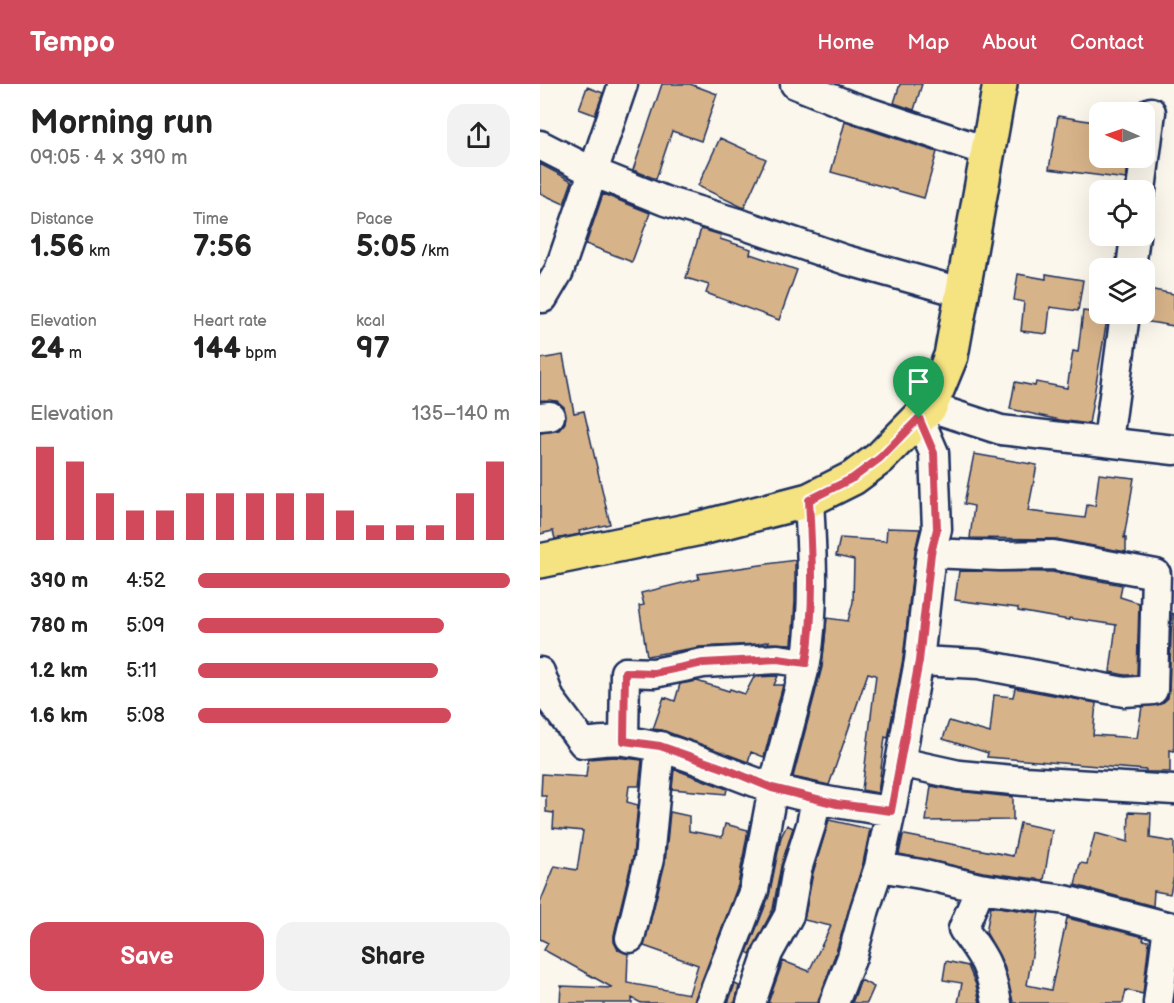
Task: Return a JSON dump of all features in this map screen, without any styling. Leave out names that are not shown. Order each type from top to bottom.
[{"type":"main road","points":[[540,561],[701,528],[809,500],[853,478],[880,458],[925,413],[951,356],[1000,84]]},
{"type":"street","points":[[540,297],[543,298],[559,271],[623,84]]},
{"type":"street","points":[[795,84],[850,106],[989,152]]},
{"type":"street","points":[[540,145],[593,172],[665,201],[846,260],[964,293]]},
{"type":"street","points":[[1108,441],[1124,324]]},
{"type":"street","points":[[834,1003],[852,957],[879,867],[919,661],[931,553],[937,529],[934,453],[925,413],[1001,430],[1174,450]]},
{"type":"street","points":[[710,1003],[754,890],[772,788],[806,663],[812,627],[813,563],[809,500]]},
{"type":"street","points":[[919,661],[979,664],[1124,692],[1153,690],[1156,574],[1053,555],[1000,556],[931,553]]},
{"type":"street","points":[[624,741],[625,672],[654,673],[703,663],[778,659],[806,663]]},
{"type":"street","points":[[540,672],[550,699],[583,743],[624,741],[660,746],[772,788],[837,804],[891,811]]},
{"type":"street","points":[[630,938],[649,859],[660,746]]},
{"type":"street","points":[[900,762],[959,775],[1174,789]]},
{"type":"street","points":[[751,1003],[768,953],[789,915],[797,869],[811,825],[816,799]]},
{"type":"street","points":[[879,867],[980,888],[1065,900],[1171,927],[1158,1003]]},
{"type":"street","points":[[980,888],[963,929],[982,954],[992,975],[997,1003]]},
{"type":"building","points":[[662,84],[690,84],[717,94],[701,141],[672,131],[656,179],[633,170]]},
{"type":"building","points":[[900,84],[922,84],[914,110],[894,103]]},
{"type":"building","points":[[587,87],[603,93],[595,115],[579,109]]},
{"type":"building","points":[[1058,116],[1089,121],[1089,168],[1128,168],[1126,179],[1049,169]]},
{"type":"building","points":[[845,122],[937,152],[924,198],[831,172]]},
{"type":"building","points":[[720,138],[766,159],[744,208],[698,186]]},
{"type":"building","points":[[540,164],[572,181],[564,204],[540,193]]},
{"type":"building","points":[[603,194],[650,213],[632,262],[586,244]]},
{"type":"building","points":[[701,229],[721,235],[720,239],[751,249],[750,254],[797,270],[779,320],[706,293],[709,285],[686,278]]},
{"type":"building","points":[[1018,274],[1046,279],[1046,274],[1083,280],[1078,311],[1050,307],[1047,334],[1021,331],[1024,302],[1014,300]]},
{"type":"building","points":[[1155,290],[1174,294],[1174,326],[1155,323]]},
{"type":"building","points":[[1083,311],[1089,312],[1089,324],[1106,324],[1089,424],[1010,409],[1015,382],[1035,386],[1036,382],[1067,388],[1073,351],[1078,352]]},
{"type":"building","points":[[563,355],[574,413],[584,411],[610,524],[555,539],[553,531],[540,534],[540,433],[559,430],[565,423],[566,415],[564,407],[557,401],[540,400],[540,359]]},
{"type":"building","points":[[974,454],[1037,465],[1028,511],[1085,518],[1087,505],[1095,506],[1099,474],[1134,478],[1124,538],[1126,538],[1126,552],[1056,539],[970,538],[974,506],[964,504]]},
{"type":"building","points":[[887,528],[920,529],[915,551],[903,659],[888,738],[885,737],[878,793],[862,790],[876,675],[868,673],[829,785],[793,777],[822,667],[827,618],[848,621],[853,602],[854,560],[836,556],[840,538],[886,541]]},
{"type":"building","points":[[795,560],[792,644],[768,643],[769,641],[757,644],[700,647],[647,656],[639,606],[644,605],[641,593],[699,579],[698,574]]},
{"type":"building","points":[[959,571],[1052,572],[1122,585],[1120,597],[1139,603],[1137,675],[1110,672],[1116,625],[1069,618],[1069,620],[1018,611],[1018,608],[955,600]]},
{"type":"building","points":[[1172,613],[1174,614],[1174,751],[1170,750],[1170,772],[1146,772],[1146,770],[987,757],[988,753],[943,739],[949,721],[990,733],[994,695],[1013,697],[1015,688],[1096,703],[1093,735],[1137,738],[1142,707],[1161,704],[1168,698]]},
{"type":"building","points":[[778,676],[774,685],[783,685],[764,757],[751,752],[748,762],[662,730],[653,729],[664,697],[675,701],[680,684],[697,681],[745,694],[754,677]]},
{"type":"building","points":[[614,757],[642,760],[639,786],[629,786],[627,802],[638,805],[633,856],[614,935],[614,942],[618,950],[628,954],[627,983],[689,994],[698,965],[644,946],[665,863],[670,812],[689,816],[689,831],[722,837],[725,824],[748,830],[738,885],[694,1003],[641,1003],[632,998],[632,1003],[560,1003],[561,986],[613,988],[544,950],[548,943],[540,939],[540,903],[555,866],[577,870],[583,831],[553,828],[554,813],[546,812],[546,796],[541,796],[542,774],[586,777],[588,759]]},
{"type":"building","points":[[674,769],[727,789],[726,794],[672,789]]},
{"type":"building","points":[[931,786],[1013,797],[1013,820],[926,821]]},
{"type":"building","points":[[1129,812],[1151,813],[1150,838],[1174,842],[1174,876],[1170,894],[1154,891],[1153,906],[1075,885],[1080,863],[1087,864],[1095,833],[1128,842]]},
{"type":"building","points":[[829,820],[870,829],[863,863],[836,952],[818,1003],[768,1003],[783,961],[809,971],[831,926],[804,920],[813,873]]},
{"type":"building","points":[[1020,823],[1052,830],[1044,880],[983,872],[899,854],[903,835],[905,835],[1013,856]]},
{"type":"building","points":[[787,825],[793,828],[781,866],[773,909],[750,954],[747,952],[769,896],[781,837]]},
{"type":"building","points":[[991,906],[1039,913],[1027,985],[1051,990],[1067,918],[1144,937],[1143,940],[1149,941],[1143,994],[1126,990],[1123,1003],[1013,1003],[1004,965],[986,932]]},
{"type":"building","points":[[946,961],[968,966],[980,1003],[958,1003],[962,983],[943,980]]},
{"type":"building","points":[[861,980],[874,987],[867,1003],[852,1003]]},
{"type":"building","points":[[735,984],[739,986],[735,1003],[728,1003]]},
{"type":"route","points":[[919,418],[934,453],[937,529],[931,553],[919,661],[891,811],[837,804],[772,788],[660,746],[624,741],[625,672],[654,673],[703,663],[778,659],[806,663],[812,627],[813,563],[809,500],[853,478],[880,458],[919,418]]}]
